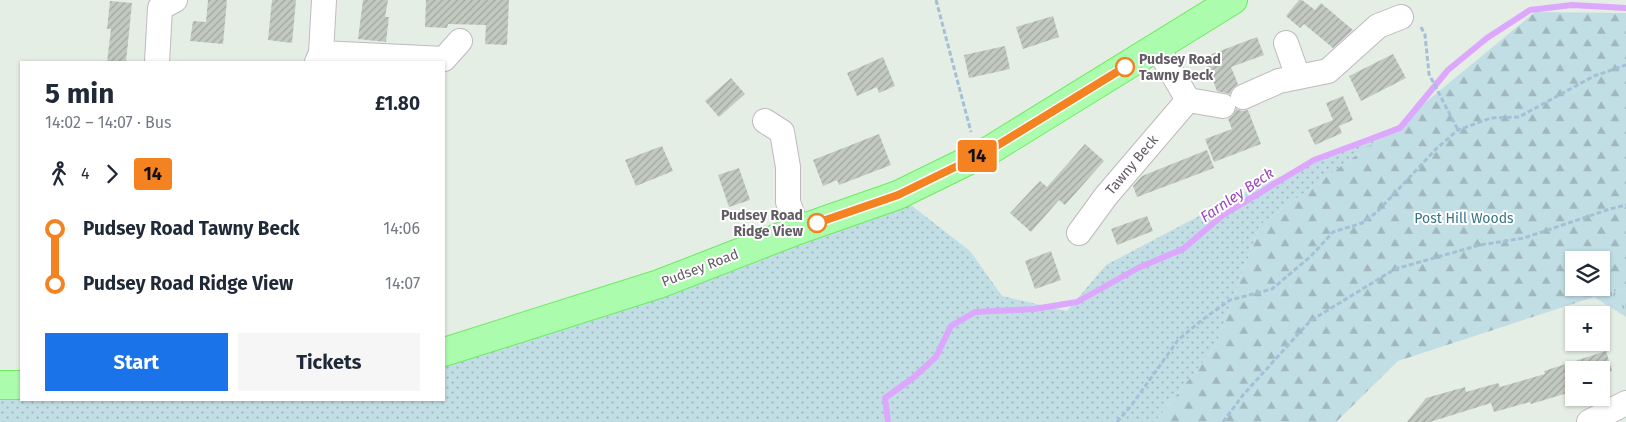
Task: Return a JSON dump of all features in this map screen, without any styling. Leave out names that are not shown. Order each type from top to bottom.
[{"type":"main road","name":"Pudsey Road","points":[[445,352],[659,284],[798,230],[898,195],[977,156],[1233,0]]},
{"type":"main road","points":[[0,385],[20,385]]},
{"type":"street","points":[[324,0],[319,58],[444,59],[460,41]]},
{"type":"street","points":[[157,61],[160,3]]},
{"type":"street","points":[[1157,47],[1188,100],[1233,101],[1279,80],[1328,71],[1378,26],[1411,22]]},
{"type":"street","points":[[1286,43],[1298,77]]},
{"type":"street","name":"Tawny Beck","points":[[1079,233],[1106,196],[1188,100]]},
{"type":"street","points":[[765,121],[782,132],[788,167],[788,202],[798,230]]},
{"type":"street","points":[[1590,422],[1626,403]]},
{"type":"path","points":[[936,0],[977,156]]},
{"type":"path","points":[[1411,22],[1425,35],[1429,74],[1458,130]]},
{"type":"path","points":[[1117,422],[1132,406],[1178,340],[1230,300],[1272,289],[1311,256],[1333,232],[1362,223],[1377,212],[1437,148],[1458,130],[1491,118],[1519,117],[1594,76],[1626,65]]},
{"type":"path","points":[[1223,422],[1243,395],[1310,320],[1395,269],[1480,245],[1524,238],[1626,205]]},
{"type":"green space","name":"Post Hill Woods","points":[[1535,12],[1626,13],[1626,288],[1610,292],[1610,251],[1565,251],[1565,296],[1598,296],[1398,361],[1336,422],[1155,422],[1215,347],[1260,225],[1398,125]]},
{"type":"green space","points":[[1398,125],[1260,225],[1215,347],[1155,422],[0,422],[0,385],[20,385],[20,401],[445,401],[445,352],[898,195],[970,251],[1002,296],[1067,311],[1106,265],[1237,196]]},
{"type":"green space","points":[[1626,288],[1626,317],[1594,297],[1610,296],[1610,292]]},
{"type":"building","points":[[208,0],[227,0],[223,44],[190,41],[193,21],[206,22]]},
{"type":"building","points":[[272,0],[296,0],[292,43],[268,40]]},
{"type":"building","points":[[363,0],[388,0],[385,17],[389,17],[386,42],[358,39]]},
{"type":"building","points":[[426,0],[509,0],[507,45],[485,44],[486,25],[448,24],[447,28],[425,27]]},
{"type":"building","points":[[1299,0],[1302,0],[1315,10],[1321,3],[1353,30],[1333,48],[1304,24],[1300,28],[1286,16]]},
{"type":"building","points":[[110,1],[132,3],[126,61],[107,61],[111,29],[107,29]]},
{"type":"building","points":[[1053,16],[1059,37],[1023,49],[1016,27]]},
{"type":"building","points":[[1257,37],[1264,55],[1231,67],[1238,84],[1232,89],[1230,94],[1217,91],[1204,57]]},
{"type":"building","points":[[1005,46],[1010,69],[969,78],[964,55]]},
{"type":"building","points":[[1393,54],[1406,78],[1361,101],[1349,76]]},
{"type":"building","points":[[883,57],[895,86],[879,93],[877,87],[857,96],[847,73]]},
{"type":"building","points":[[731,78],[745,94],[719,117],[705,101]]},
{"type":"building","points":[[1343,96],[1353,120],[1339,126],[1342,133],[1315,145],[1308,130],[1333,120],[1326,103]]},
{"type":"building","points":[[1236,109],[1248,110],[1261,144],[1214,162],[1205,139],[1232,129],[1228,119]]},
{"type":"building","points":[[879,134],[891,165],[839,185],[837,180],[823,186],[813,160]]},
{"type":"building","points":[[1085,144],[1104,161],[1065,205],[1059,200],[1031,232],[1010,213],[1040,181],[1047,187]]},
{"type":"building","points":[[662,146],[673,171],[636,186],[625,160]]},
{"type":"building","points":[[1207,150],[1214,168],[1137,197],[1133,186],[1142,176]]},
{"type":"building","points":[[739,168],[750,200],[729,207],[718,175]]},
{"type":"building","points":[[1147,216],[1153,231],[1117,245],[1111,229]]},
{"type":"building","points":[[1051,251],[1061,280],[1035,289],[1025,261]]},
{"type":"building","points":[[1606,351],[1609,361],[1575,361]]},
{"type":"building","points":[[1565,364],[1565,394],[1494,412],[1491,403],[1430,422],[1407,422],[1426,398],[1465,387],[1466,392],[1498,383],[1500,387],[1545,374],[1544,371]]},
{"type":"waterway","name":"Farnley Beck","points":[[888,422],[885,398],[913,378],[936,357],[951,326],[975,312],[1034,309],[1077,302],[1138,268],[1183,249],[1223,215],[1314,160],[1400,128],[1448,70],[1487,38],[1530,10],[1572,5],[1626,8]]},
{"type":"bus line","name":"14","points":[[817,223],[898,195],[990,150],[1125,67]]},
{"type":"place","name":"Pudsey Road Tawny Beck","points":[[1125,67]]},
{"type":"place","name":"Pudsey Road Ridge View","points":[[817,223]]}]
